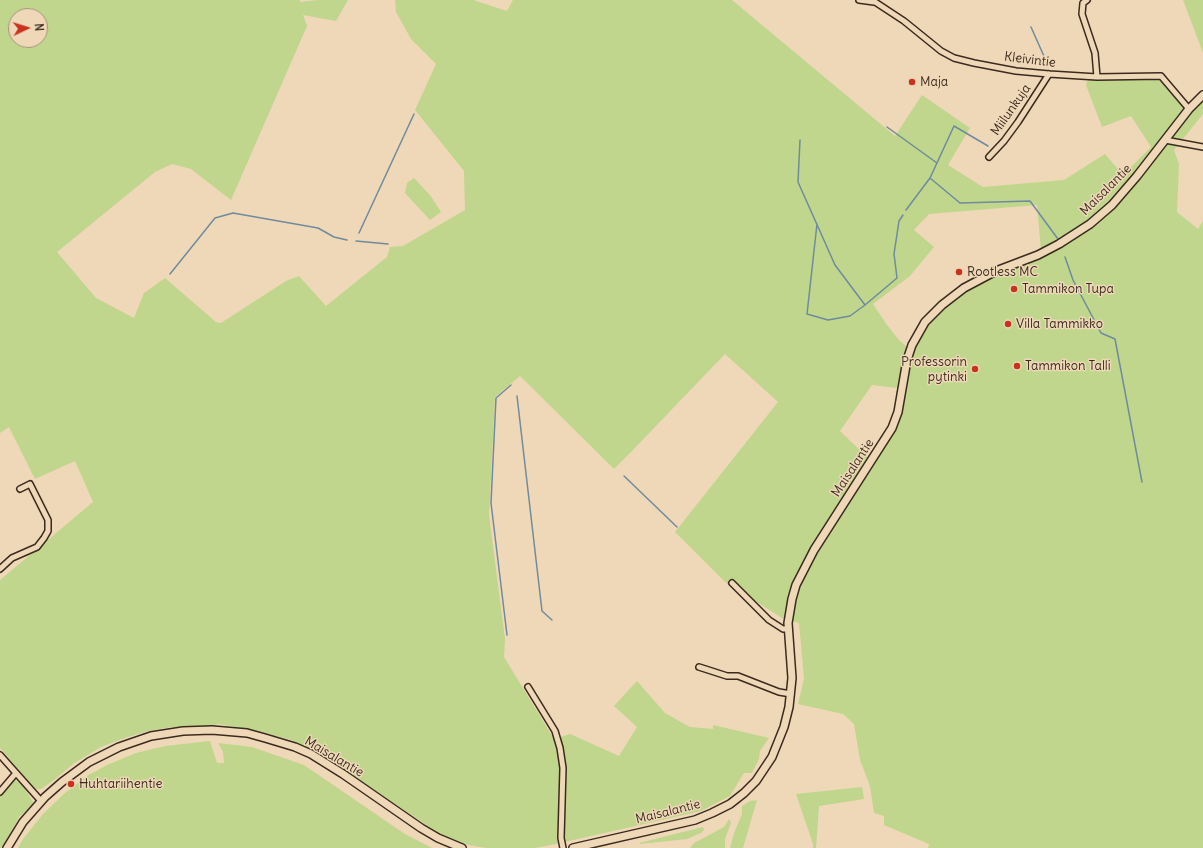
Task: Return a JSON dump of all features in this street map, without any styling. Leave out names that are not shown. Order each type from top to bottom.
[{"type":"main road","name":"Maisalantie","points":[[573,848],[695,820],[712,814],[730,804],[756,781],[772,757],[784,727],[791,694],[792,668],[788,629],[789,611],[792,599],[803,571],[814,550],[892,428],[898,412],[907,360],[912,344],[925,322],[942,305],[964,288],[996,271],[1038,255],[1059,244],[1090,224],[1112,205],[1127,188],[1189,109],[1203,95]]},
{"type":"main road","name":"Maisalantie","points":[[7,848],[23,822],[41,801],[62,782],[89,762],[119,747],[151,736],[183,731],[212,730],[230,731],[265,738],[290,745],[311,754],[343,774],[421,828],[438,838],[462,848]]},
{"type":"street","points":[[859,0],[873,1]]},
{"type":"street","points":[[1087,0],[1083,3],[1082,14],[1095,53],[1097,77]]},
{"type":"street","name":"Kleivintie","points":[[873,1],[904,21],[941,51],[954,58],[995,67],[1049,74],[1097,77],[1161,76],[1189,109]]},
{"type":"street","name":"Miilunkuja","points":[[989,157],[1004,141],[1018,122],[1049,74]]},
{"type":"street","points":[[1165,140],[1203,147]]},
{"type":"street","points":[[0,569],[12,558],[37,547],[48,531],[48,520],[30,484],[20,489]]},
{"type":"street","points":[[732,583],[769,620],[783,629],[788,629]]},
{"type":"street","points":[[699,667],[727,676],[738,676],[779,692],[791,694]]},
{"type":"street","points":[[528,687],[555,731],[560,748],[563,768],[563,848]]},
{"type":"street","points":[[0,754],[41,801]]},
{"type":"street","points":[[0,792],[16,772]]},
{"type":"green space","points":[[0,0],[300,0],[300,2],[318,0],[348,0],[336,21],[303,15],[307,26],[231,200],[191,169],[172,164],[155,172],[57,252],[96,298],[134,318],[144,293],[165,278],[216,322],[221,323],[286,281],[299,276],[326,306],[387,257],[390,247],[403,246],[465,210],[464,171],[415,110],[436,64],[411,39],[396,12],[395,0],[473,0],[507,11],[513,0],[732,0],[895,136],[922,95],[970,128],[948,165],[983,187],[1064,180],[1105,154],[1123,175],[1151,147],[1131,116],[1102,127],[1086,85],[1089,77],[1160,77],[1186,108],[1203,92],[1203,114],[1174,150],[1179,164],[1177,212],[1198,229],[1203,221],[1203,848],[928,848],[929,844],[884,825],[884,816],[874,813],[870,786],[860,760],[854,724],[843,714],[798,704],[804,679],[799,623],[782,618],[725,582],[675,532],[778,402],[725,354],[614,469],[520,376],[495,397],[489,515],[505,639],[504,657],[554,739],[570,734],[619,756],[637,727],[614,706],[637,681],[665,713],[690,727],[713,729],[713,725],[769,738],[760,751],[759,759],[752,773],[744,773],[730,796],[701,811],[556,844],[535,848],[486,848],[469,845],[440,834],[327,758],[291,740],[259,731],[218,724],[209,726],[172,727],[148,731],[122,739],[101,747],[73,764],[41,789],[36,789],[0,748],[0,580],[93,502],[75,461],[35,479],[9,427],[0,433]],"holes":[[[1037,205],[1041,250],[992,270],[921,324],[907,347],[898,339],[873,304],[910,276],[934,247],[914,230],[929,214]],[[872,385],[897,388],[894,412],[890,423],[881,440],[868,458],[840,431]]]},
{"type":"green space","points":[[1183,0],[1203,0],[1203,53]]},
{"type":"green space","points":[[414,178],[430,195],[441,212],[430,220],[405,193],[407,183]]},
{"type":"green space","points":[[210,741],[217,763],[224,763],[223,752],[218,743],[252,747],[304,765],[405,834],[432,848],[18,848],[23,839],[43,814],[65,793],[87,776],[107,765],[136,753],[165,746]]},
{"type":"green space","points":[[14,779],[23,786],[33,802],[32,806],[19,817],[8,838],[0,848],[0,795],[4,788]]},
{"type":"green space","points":[[862,787],[864,799],[819,806],[816,848],[813,848],[813,844],[796,794]]},
{"type":"green space","points":[[757,800],[743,848],[730,848],[734,833],[742,814],[742,806],[750,801]]},
{"type":"green space","points":[[729,819],[731,823],[725,839],[725,848],[690,848],[694,843],[724,827]]},
{"type":"green space","points":[[703,827],[704,830],[701,833],[687,839],[639,843]]},
{"type":"waterway","points":[[1031,27],[1047,63]]},
{"type":"waterway","points":[[359,233],[414,114]]},
{"type":"waterway","points":[[906,210],[930,178],[954,126],[988,146]]},
{"type":"waterway","points":[[887,127],[937,163]]},
{"type":"waterway","points":[[800,140],[798,182],[835,265],[865,305]]},
{"type":"waterway","points":[[930,178],[960,203],[1030,201],[1058,239]]},
{"type":"waterway","points":[[170,274],[215,218],[233,213],[318,228],[334,237],[347,240]]},
{"type":"waterway","points":[[817,224],[807,314],[828,320],[850,316],[897,278],[894,254],[899,221],[903,215]]},
{"type":"waterway","points":[[356,241],[388,244]]},
{"type":"waterway","points":[[1065,257],[1073,280],[1101,333],[1115,339],[1142,482]]},
{"type":"waterway","points":[[507,635],[491,503],[496,398],[511,385]]},
{"type":"waterway","points":[[517,396],[542,611],[552,620]]},
{"type":"waterway","points":[[624,476],[677,527]]},
{"type":"place","name":"Maja","points":[[912,82]]},
{"type":"place","name":"Rootless MC","points":[[959,272]]},
{"type":"place","name":"Tammikon Tupa","points":[[1014,289]]},
{"type":"place","name":"Villa Tammikko","points":[[1008,324]]},
{"type":"place","name":"Tammikon Talli","points":[[1017,366]]},
{"type":"place","name":"Professorin pytinki","points":[[975,369]]},
{"type":"place","name":"Huhtariihentie","points":[[71,784]]}]
